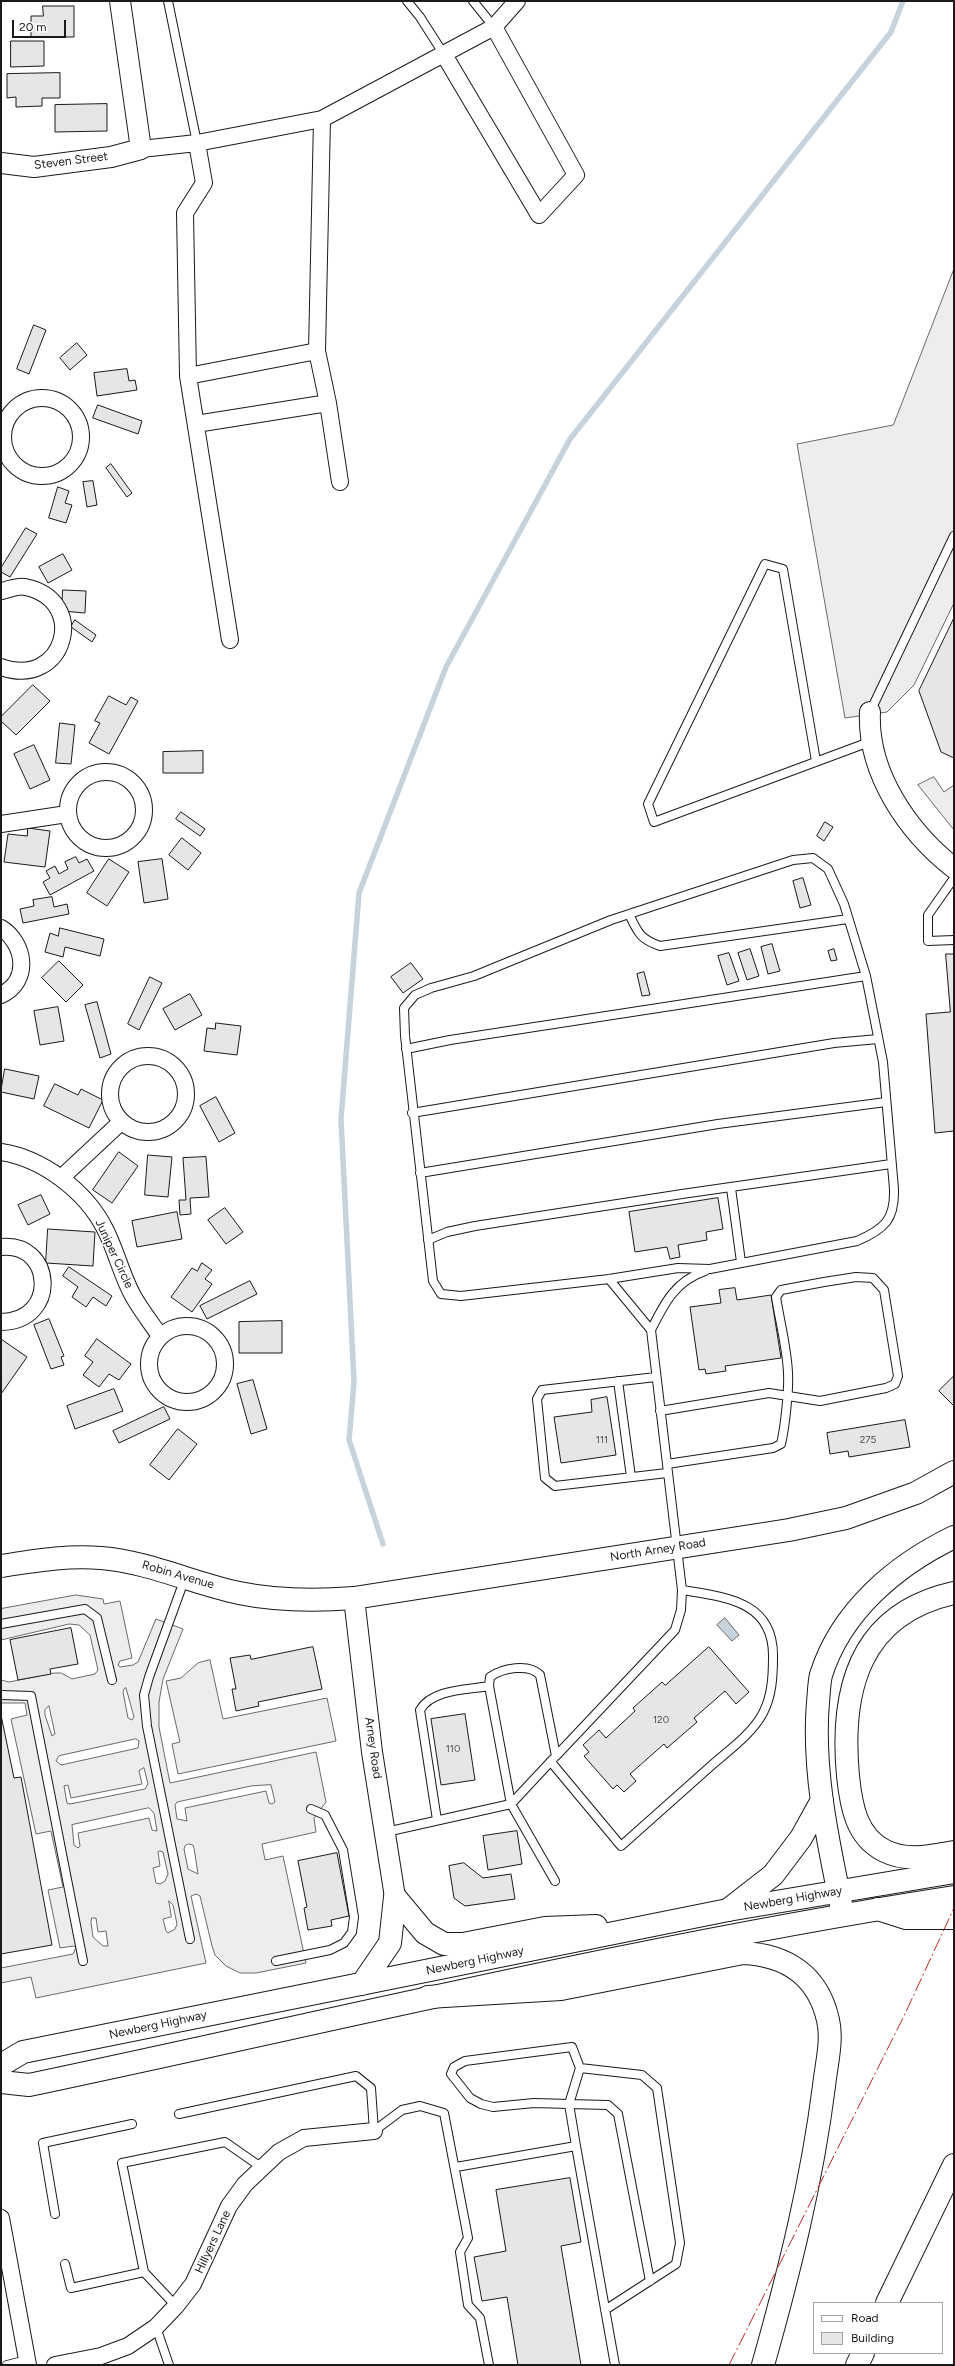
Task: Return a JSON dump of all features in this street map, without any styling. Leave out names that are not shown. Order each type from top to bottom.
[{"type":"main road","name":"North Arney Road","points":[[354,1598],[789,1530],[846,1518],[916,1493],[954,1472]]},
{"type":"main road","points":[[843,1914],[822,1800],[815,1732],[821,1675],[840,1634],[864,1602],[886,1580],[910,1561],[954,1537]]},
{"type":"main road","name":"Robin Avenue","points":[[1,1566],[49,1559],[100,1558],[148,1565],[238,1593],[275,1599],[314,1601],[354,1598]]},
{"type":"main road","points":[[954,1593],[934,1597],[913,1607],[888,1625],[867,1651],[856,1672],[849,1697],[846,1721],[846,1748],[851,1807],[859,1825],[871,1841],[885,1851],[916,1858],[954,1852]]},
{"type":"main road","points":[[728,1910],[773,1875],[801,1838],[822,1800]]},
{"type":"main road","name":"Newberg Highway","points":[[1,2065],[23,2052],[728,1910],[954,1872]]},
{"type":"main road","points":[[395,1897],[425,1933],[444,1944],[463,1944],[545,1928],[659,1924]]},
{"type":"main road","points":[[362,1984],[390,1943],[395,1897]]},
{"type":"main road","name":"Newberg Highway","points":[[1,2082],[29,2085],[356,2015],[428,1997],[843,1914],[954,1897]]},
{"type":"main road","points":[[878,1909],[906,1918],[954,1918]]},
{"type":"main road","points":[[428,1997],[561,1989],[743,1953],[761,1954],[786,1962],[806,1978],[816,1990],[829,2021],[828,2048],[821,2104],[803,2210],[786,2284],[763,2365]]},
{"type":"main road","points":[[887,2302],[954,2165]]},
{"type":"main road","points":[[857,2365],[862,2354]]},
{"type":"street","points":[[120,1],[141,149],[197,143],[322,118],[494,27],[517,1]]},
{"type":"street","points":[[443,53],[539,214],[576,175],[494,27]]},
{"type":"street","points":[[322,118],[317,350],[328,403],[340,482]]},
{"type":"street","points":[[197,143],[204,183],[184,213],[188,376],[230,640]]},
{"type":"street","name":"Steven Street","points":[[1,163],[34,167],[111,157],[141,149]]},
{"type":"street","points":[[188,376],[317,350]]},
{"type":"street","points":[[37,397],[55,400],[73,412],[79,423],[81,435],[77,454],[70,465],[60,472],[40,476],[25,472],[14,465],[3,452],[2,431],[10,412],[21,403],[37,397]]},
{"type":"street","points":[[196,424],[328,403]]},
{"type":"street","points":[[1,591],[24,586],[48,596],[61,614],[64,633],[57,654],[38,669],[14,672],[1,667]]},
{"type":"street","points":[[870,712],[872,741],[880,768],[896,804],[917,833],[938,856],[954,868]]},
{"type":"street","points":[[105,772],[120,775],[132,782],[141,795],[144,806],[142,820],[136,834],[126,842],[114,847],[99,848],[83,841],[72,828],[68,814],[71,795],[77,785],[88,776],[105,772]]},
{"type":"street","points":[[1,824],[68,814]]},
{"type":"street","points":[[1,928],[10,933],[19,946],[21,957],[20,971],[13,985],[1,995]]},
{"type":"street","points":[[147,1056],[162,1059],[174,1066],[183,1079],[186,1090],[184,1104],[178,1118],[168,1126],[156,1131],[141,1132],[121,1122],[113,1112],[109,1098],[112,1078],[119,1069],[131,1060],[147,1056]]},
{"type":"street","points":[[61,1178],[121,1122]]},
{"type":"street","name":"Juniper Circle","points":[[1,1152],[17,1154],[44,1166],[61,1178],[91,1209],[104,1227],[133,1296],[160,1336]]},
{"type":"street","points":[[1,1247],[8,1246],[20,1249],[31,1256],[40,1269],[44,1280],[42,1295],[35,1308],[26,1317],[14,1322],[1,1322]]},
{"type":"street","points":[[186,1326],[201,1328],[213,1336],[222,1349],[225,1360],[224,1374],[217,1388],[207,1396],[195,1401],[180,1402],[170,1399],[160,1392],[152,1382],[148,1368],[151,1348],[160,1336],[170,1329],[186,1326]]},
{"type":"street","name":"Arney Road","points":[[354,1598],[372,1752],[386,1832],[395,1897]]},
{"type":"street","name":"Hillyers Lane","points":[[55,2365],[101,2356],[128,2346],[156,2327],[176,2306],[193,2284],[203,2266],[229,2206],[245,2184],[261,2167],[280,2152],[304,2138],[374,2131]]},
{"type":"street","points":[[1,2218],[27,2362]]},
{"type":"lane","points":[[168,1],[197,143]]},
{"type":"lane","points":[[407,1],[420,16],[443,53]]},
{"type":"lane","points":[[473,1],[494,27]]},
{"type":"lane","points":[[870,712],[954,538]]},
{"type":"lane","points":[[816,760],[783,569],[765,564],[648,804],[654,822],[816,760],[872,741]]},
{"type":"lane","points":[[651,1330],[662,1309],[681,1282],[690,1276],[741,1262],[833,1247],[857,1241],[871,1235],[890,1219],[894,1207],[883,1062],[866,976],[848,919],[828,869],[814,858],[793,860],[629,914],[474,976],[431,988],[415,995],[404,1008],[412,1113],[433,1281],[441,1294],[461,1296],[609,1279],[678,1268],[710,1270]]},
{"type":"lane","points":[[954,878],[928,915],[928,941],[954,940]]},
{"type":"lane","points":[[629,914],[638,933],[646,941],[660,946],[848,919]]},
{"type":"lane","points":[[406,1049],[450,1040],[866,976]]},
{"type":"lane","points":[[412,1113],[827,1044],[878,1039]]},
{"type":"lane","points":[[420,1172],[725,1123],[886,1102]]},
{"type":"lane","points":[[428,1240],[447,1232],[475,1226],[891,1164]]},
{"type":"lane","points":[[731,1188],[741,1262]]},
{"type":"lane","points":[[660,1411],[769,1393],[786,1396],[820,1401],[886,1388],[895,1384],[898,1376],[884,1290],[872,1278],[830,1281],[781,1290],[776,1297],[788,1373],[786,1396],[781,1444],[773,1448],[667,1464]]},
{"type":"lane","points":[[386,1832],[511,1804],[675,1630],[681,1610],[682,1590],[651,1330],[609,1279]]},
{"type":"lane","points":[[656,1377],[542,1390],[537,1399],[545,1478],[555,1486],[667,1473]]},
{"type":"lane","points":[[618,1381],[631,1477]]},
{"type":"lane","points":[[186,1577],[149,1677],[144,1695],[147,1726],[190,1939]]},
{"type":"lane","points":[[555,1881],[511,1804],[489,1686],[490,1677],[496,1672],[528,1668],[536,1670],[540,1675],[553,1759],[621,1846],[745,1737],[763,1714],[773,1683],[773,1644],[765,1622],[749,1606],[726,1598],[682,1590]]},
{"type":"lane","points":[[1,1624],[85,1609],[97,1618],[112,1680]]},
{"type":"lane","points":[[437,1820],[420,1710],[425,1701],[436,1695],[489,1686]]},
{"type":"lane","points":[[1,1695],[31,1696],[83,1961]]},
{"type":"lane","points":[[276,1961],[330,1950],[344,1943],[352,1932],[354,1917],[343,1850],[325,1815],[311,1809]]},
{"type":"lane","points":[[615,2365],[569,2104],[580,2068],[572,2047],[465,2061],[454,2067],[451,2074],[470,2098],[487,2106],[569,2104],[608,2105],[618,2114],[650,2281]]},
{"type":"lane","points":[[580,2068],[642,2075],[657,2088],[680,2243],[676,2264],[605,2310]]},
{"type":"lane","points":[[179,2114],[356,2076],[371,2088],[374,2131]]},
{"type":"lane","points":[[374,2131],[402,2110],[420,2106],[444,2113],[456,2167],[468,2238],[460,2252],[461,2267],[468,2305],[480,2318],[489,2365]]},
{"type":"lane","points":[[55,2214],[43,2143],[132,2124]]},
{"type":"lane","points":[[176,2306],[144,2272],[122,2163],[225,2142],[261,2167]]},
{"type":"lane","points":[[456,2167],[576,2146]]},
{"type":"lane","points":[[65,2264],[71,2288],[144,2272]]},
{"type":"lane","points":[[156,2327],[169,2365]]},
{"type":"lane","points":[[7,2365],[27,2362]]},
{"type":"shaded area","points":[[954,269],[954,603],[914,685],[887,712],[845,718],[797,444],[893,425]]},
{"type":"shaded area","points":[[934,777],[944,792],[954,785],[954,830],[918,785]]},
{"type":"shaded area","points":[[76,1595],[103,1599],[104,1604],[120,1601],[132,1658],[120,1661],[118,1665],[120,1667],[133,1665],[138,1662],[156,1619],[183,1629],[163,1679],[159,1702],[159,1727],[170,1783],[316,1752],[326,1802],[314,1818],[316,1832],[262,1844],[265,1860],[283,1856],[306,1963],[256,1973],[240,1973],[226,1966],[215,1955],[200,1896],[196,1894],[191,1896],[206,1963],[36,1998],[31,1977],[1,1983],[1,1968],[73,1954],[76,1947],[60,1948],[48,1890],[63,1887],[51,1831],[36,1834],[11,1719],[27,1715],[25,1703],[1,1703],[1,1680],[9,1682],[54,1673],[61,1673],[72,1679],[95,1674],[98,1670],[90,1635],[79,1625],[69,1624],[1,1640],[1,1609]],"holes":[[[126,1688],[134,1717],[132,1720],[128,1718],[123,1692]],[[49,1706],[55,1734],[52,1736],[45,1715],[45,1710]],[[136,1739],[139,1741],[138,1748],[61,1765],[56,1761],[59,1756]],[[144,1768],[148,1784],[145,1789],[70,1804],[67,1803],[64,1786],[68,1785],[71,1798],[142,1784],[139,1771]],[[271,1785],[275,1802],[272,1804],[269,1803],[266,1791],[185,1808],[187,1821],[177,1819],[175,1805],[177,1802],[251,1786]],[[149,1808],[154,1813],[157,1831],[152,1830],[149,1818],[78,1833],[80,1846],[78,1848],[74,1845],[72,1825]],[[189,1844],[193,1845],[198,1874],[188,1869],[184,1849],[185,1846]],[[160,1851],[163,1852],[168,1874],[165,1881],[160,1884],[156,1883],[153,1868],[160,1866],[158,1852]],[[169,1901],[173,1905],[177,1924],[175,1929],[168,1933],[166,1931],[163,1919],[171,1917]],[[92,1918],[96,1918],[98,1932],[106,1931],[108,1946],[103,1946],[93,1937],[91,1923]]]},
{"type":"shaded area","points":[[725,1618],[739,1635],[732,1641],[717,1625]]},
{"type":"shaded area","points":[[210,1660],[223,1719],[327,1698],[336,1741],[178,1774],[172,1744],[180,1742],[166,1681],[181,1678],[198,1663]]},
{"type":"building","points":[[43,6],[74,6],[74,37],[31,37],[31,16],[43,16]]},
{"type":"building","points":[[11,41],[44,41],[44,66],[11,67]]},
{"type":"building","points":[[60,73],[60,98],[42,98],[42,106],[16,107],[16,97],[7,98],[7,74]]},
{"type":"building","points":[[107,104],[107,131],[55,132],[55,105]]},
{"type":"building","points":[[34,325],[46,330],[29,374],[17,369]]},
{"type":"building","points":[[77,343],[87,355],[70,370],[60,358]]},
{"type":"building","points":[[127,369],[129,381],[135,380],[137,390],[97,396],[94,373]]},
{"type":"building","points":[[98,405],[142,421],[138,434],[93,418]]},
{"type":"building","points":[[111,464],[132,493],[127,497],[106,468]]},
{"type":"building","points":[[93,481],[97,505],[87,507],[83,482]]},
{"type":"building","points":[[58,487],[69,491],[65,503],[72,505],[66,523],[49,518]]},
{"type":"building","points":[[26,528],[37,534],[10,577],[1,572],[1,568]]},
{"type":"building","points":[[63,554],[72,570],[48,583],[39,567]]},
{"type":"building","points":[[63,590],[86,591],[85,613],[62,611]]},
{"type":"building","points":[[954,618],[954,758],[941,752],[919,691]]},
{"type":"building","points":[[75,620],[96,635],[92,642],[71,627]]},
{"type":"building","points":[[33,685],[50,701],[16,735],[1,721],[1,717]]},
{"type":"building","points":[[109,696],[126,705],[131,697],[138,701],[109,754],[89,743],[100,723],[95,721]]},
{"type":"building","points":[[60,723],[75,725],[71,764],[56,763]]},
{"type":"building","points":[[34,745],[50,780],[30,789],[14,754]]},
{"type":"building","points":[[203,751],[203,773],[163,773],[163,752]]},
{"type":"building","points":[[181,812],[205,829],[200,836],[176,819]]},
{"type":"building","points":[[825,822],[833,827],[824,841],[817,836]]},
{"type":"building","points":[[28,828],[50,831],[45,867],[4,862],[8,834],[27,836]]},
{"type":"building","points":[[182,838],[201,853],[188,870],[169,855]]},
{"type":"building","points":[[76,857],[79,863],[87,859],[94,871],[50,895],[43,882],[50,878],[46,871],[55,866],[59,874],[68,869],[65,862]]},
{"type":"building","points":[[109,859],[129,872],[107,906],[87,893]]},
{"type":"building","points":[[162,859],[168,899],[144,903],[138,862]]},
{"type":"building","points":[[803,878],[811,905],[800,908],[793,881]]},
{"type":"building","points":[[52,897],[54,907],[67,904],[69,914],[23,923],[20,909],[34,906],[33,900]]},
{"type":"building","points":[[60,928],[104,939],[100,956],[65,947],[63,957],[45,952],[50,933],[58,936]]},
{"type":"building","points":[[772,944],[780,971],[768,974],[761,947]]},
{"type":"building","points":[[750,949],[759,976],[747,980],[738,953]]},
{"type":"building","points":[[834,949],[837,960],[831,961],[828,951]]},
{"type":"building","points":[[729,953],[739,981],[727,985],[718,956]]},
{"type":"building","points":[[946,954],[954,954],[954,1131],[935,1133],[926,1014],[950,1012]]},
{"type":"building","points":[[59,961],[83,985],[66,1002],[42,978]]},
{"type":"building","points":[[411,963],[423,979],[403,993],[391,977]]},
{"type":"building","points":[[644,972],[650,995],[642,996],[637,974]]},
{"type":"building","points":[[150,977],[162,983],[139,1030],[128,1024]]},
{"type":"building","points":[[190,994],[202,1015],[175,1030],[163,1009]]},
{"type":"building","points":[[97,1002],[111,1054],[100,1058],[85,1005]]},
{"type":"building","points":[[58,1007],[64,1041],[40,1045],[34,1011]]},
{"type":"building","points":[[216,1023],[241,1026],[237,1055],[204,1051],[207,1028],[215,1029]]},
{"type":"building","points":[[5,1069],[39,1076],[34,1099],[1,1092]]},
{"type":"building","points":[[55,1084],[78,1095],[81,1089],[103,1100],[89,1128],[44,1106]]},
{"type":"building","points":[[216,1097],[235,1133],[219,1142],[200,1106]]},
{"type":"building","points":[[119,1152],[138,1166],[112,1203],[93,1190]]},
{"type":"building","points":[[148,1155],[172,1157],[168,1197],[145,1195]]},
{"type":"building","points":[[206,1157],[209,1197],[190,1198],[191,1214],[180,1215],[179,1200],[186,1200],[183,1158]]},
{"type":"building","points":[[41,1195],[50,1214],[28,1225],[18,1205]]},
{"type":"building","points":[[718,1198],[723,1229],[706,1232],[707,1240],[678,1245],[680,1257],[670,1259],[667,1247],[635,1252],[629,1212]]},
{"type":"building","points":[[225,1208],[243,1232],[226,1244],[208,1220]]},
{"type":"building","points":[[177,1212],[182,1239],[137,1247],[132,1221]]},
{"type":"building","points":[[48,1229],[95,1232],[93,1266],[46,1263]]},
{"type":"building","points":[[202,1263],[212,1270],[205,1279],[212,1284],[192,1312],[171,1297],[192,1268],[197,1271]]},
{"type":"building","points":[[69,1267],[112,1296],[106,1306],[93,1297],[86,1307],[72,1297],[78,1287],[63,1276]]},
{"type":"building","points":[[250,1281],[257,1294],[207,1319],[200,1306]]},
{"type":"building","points":[[735,1288],[737,1300],[771,1295],[781,1358],[725,1366],[726,1371],[706,1374],[705,1369],[699,1370],[690,1307],[721,1303],[719,1290]]},
{"type":"building","points":[[49,1319],[64,1356],[61,1357],[64,1365],[51,1369],[34,1325]]},
{"type":"building","points":[[282,1321],[282,1353],[239,1353],[239,1322]]},
{"type":"building","points":[[1,1339],[27,1357],[1,1394]]},
{"type":"building","points":[[97,1339],[131,1364],[119,1380],[109,1374],[99,1387],[83,1375],[93,1362],[85,1356]]},
{"type":"building","points":[[954,1376],[954,1406],[939,1391]]},
{"type":"building","points":[[253,1380],[267,1429],[251,1434],[237,1384]]},
{"type":"building","points":[[114,1389],[123,1411],[75,1429],[67,1406]]},
{"type":"building","points":[[607,1397],[616,1455],[561,1463],[554,1417],[592,1412],[591,1400]]},
{"type":"building","points":[[164,1407],[170,1419],[119,1443],[113,1431]]},
{"type":"building","points":[[905,1420],[910,1447],[849,1457],[848,1451],[830,1454],[827,1433]]},
{"type":"building","points":[[178,1429],[197,1444],[169,1480],[150,1465]]},
{"type":"building","points":[[71,1628],[78,1664],[50,1669],[51,1674],[18,1680],[10,1640]]},
{"type":"building","points":[[313,1647],[322,1689],[258,1702],[259,1706],[236,1711],[232,1689],[236,1689],[230,1658],[250,1655],[251,1659]]},
{"type":"building","points":[[709,1647],[749,1692],[736,1704],[725,1691],[694,1718],[697,1722],[667,1748],[664,1744],[630,1774],[636,1781],[624,1792],[617,1785],[613,1789],[584,1756],[589,1752],[583,1745],[599,1730],[606,1738],[635,1711],[633,1708],[662,1682],[665,1685]]},
{"type":"building","points":[[465,1714],[475,1780],[441,1785],[431,1719]]},
{"type":"building","points":[[1,1715],[14,1778],[21,1777],[52,1945],[1,1954]]},
{"type":"building","points":[[517,1831],[522,1864],[488,1870],[483,1836]]},
{"type":"building","points":[[337,1853],[349,1916],[331,1920],[332,1926],[308,1930],[304,1908],[307,1907],[298,1861]]},
{"type":"building","points":[[464,1863],[483,1878],[511,1874],[515,1899],[465,1906],[454,1898],[449,1866]]},
{"type":"building","points":[[570,2178],[581,2242],[561,2246],[581,2365],[518,2365],[507,2297],[482,2301],[474,2257],[506,2251],[496,2190]]},
{"type":"waterway","points":[[383,1544],[349,1440],[354,1382],[341,1119],[359,893],[446,667],[570,439],[891,32],[903,1]]},
{"type":"power","points":[[729,2365],[904,2016],[954,1908]]}]
